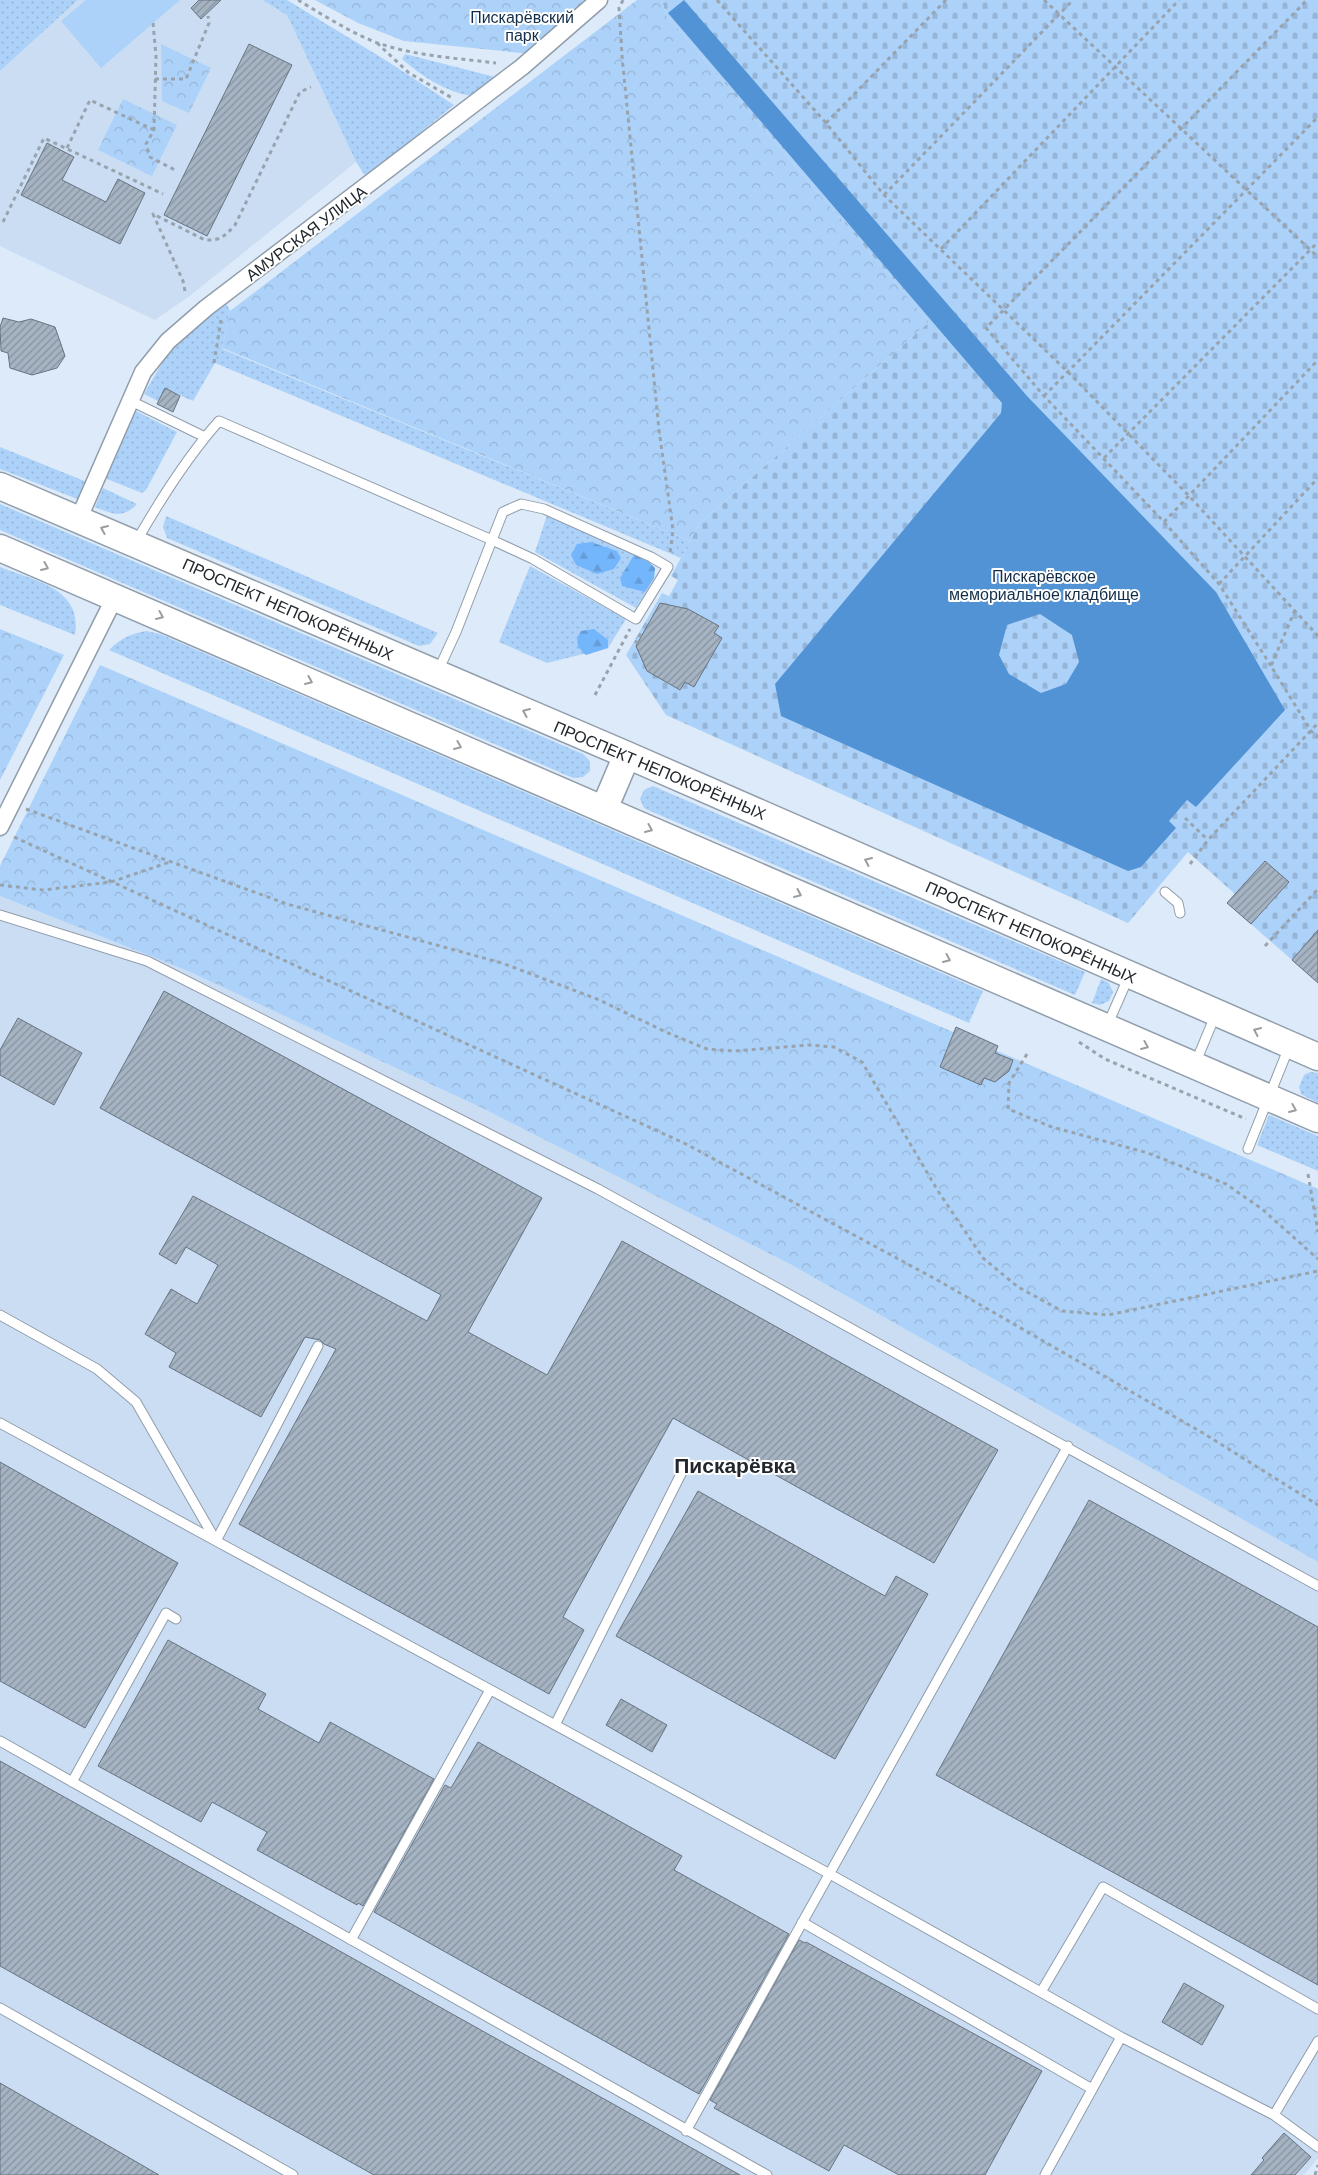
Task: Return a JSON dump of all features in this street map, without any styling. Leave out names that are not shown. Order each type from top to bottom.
[{"type":"main road","name":"ПРОСПЕКТ НЕПОКОРЁННЫХ","points":[[0,486],[79,518],[627,755],[1318,1057]]},
{"type":"main road","points":[[0,548],[1318,1119]]},
{"type":"main road","points":[[604,809],[627,755]]},
{"type":"street","name":"АМУРСКАЯ УЛИЦА","points":[[79,518],[143,372],[168,341],[206,308],[522,67],[599,0]]},
{"type":"street","points":[[4,831],[12,804],[115,597]]},
{"type":"lane","points":[[131,402],[205,437]]},
{"type":"lane","points":[[136,543],[157,505],[205,437],[219,421],[492,540],[533,559],[636,619],[668,567],[651,557],[544,509],[522,504],[503,512],[492,540],[456,632],[436,674]]},
{"type":"lane","points":[[1165,892],[1178,903],[1180,913]]},
{"type":"lane","points":[[0,914],[147,961],[598,1189],[1068,1446],[1318,1586]]},
{"type":"lane","points":[[1106,1028],[1129,976]]},
{"type":"lane","points":[[1194,1066],[1216,1013]]},
{"type":"lane","points":[[1248,1149],[1290,1045]]},
{"type":"lane","points":[[0,1315],[97,1369],[136,1402],[216,1541]]},
{"type":"lane","points":[[216,1541],[318,1346]]},
{"type":"lane","points":[[0,1423],[828,1873],[1121,2037],[1274,2115],[1318,2147]]},
{"type":"lane","points":[[686,2131],[828,1873],[1068,1446]]},
{"type":"lane","points":[[554,1725],[686,1464]]},
{"type":"lane","points":[[72,1782],[166,1613],[176,1618]]},
{"type":"lane","points":[[351,1940],[490,1690]]},
{"type":"lane","points":[[0,1741],[686,2131],[767,2175]]},
{"type":"lane","points":[[1041,1992],[1103,1887],[1318,2008]]},
{"type":"lane","points":[[802,1922],[1092,2089]]},
{"type":"lane","points":[[0,2008],[293,2175]]},
{"type":"lane","points":[[1045,2175],[1121,2037]]},
{"type":"lane","points":[[1274,2115],[1318,2041]]},
{"type":"path","points":[[298,0],[343,27],[376,42],[410,51],[522,67]]},
{"type":"path","points":[[624,0],[619,8],[622,56],[659,430],[673,530],[668,567]]},
{"type":"path","points":[[717,0],[826,123],[884,195],[1069,372],[1190,497],[1318,636]]},
{"type":"path","points":[[826,123],[946,0]]},
{"type":"path","points":[[1044,0],[1318,257]]},
{"type":"path","points":[[884,195],[1073,0]]},
{"type":"path","points":[[941,249],[1179,0]]},
{"type":"path","points":[[1307,0],[1005,311],[986,328],[1044,396],[1164,522],[1219,584],[1310,731],[1318,738]]},
{"type":"path","points":[[155,79],[186,79],[209,23],[208,16]]},
{"type":"path","points":[[154,23],[154,130],[146,144],[150,157],[175,170]]},
{"type":"path","points":[[376,42],[409,73],[469,107]]},
{"type":"path","points":[[185,291],[183,281],[153,214],[205,240],[214,241],[224,237],[235,225],[300,92],[312,87]]},
{"type":"path","points":[[67,148],[90,100],[154,130]]},
{"type":"path","points":[[1044,396],[1318,117]]},
{"type":"path","points":[[3,222],[44,138],[163,194]]},
{"type":"path","points":[[1104,458],[1318,242]]},
{"type":"path","points":[[1164,522],[1190,497],[1318,360]]},
{"type":"path","points":[[1219,584],[1318,478]]},
{"type":"path","points":[[1270,666],[1295,610]]},
{"type":"path","points":[[595,695],[636,619]]},
{"type":"path","points":[[1190,864],[1208,840],[1318,723]]},
{"type":"path","points":[[12,804],[287,904],[502,963],[597,999],[706,1049],[735,1051],[809,1045],[834,1047],[862,1062],[938,1191],[983,1258],[1018,1287],[1062,1311],[1108,1315],[1318,1270]]},
{"type":"path","points":[[1185,818],[1208,840]]},
{"type":"path","points":[[4,831],[111,882],[686,1144],[939,1281],[1203,1433],[1318,1505]]},
{"type":"path","points":[[0,885],[43,890],[111,882],[171,862]]},
{"type":"path","points":[[1265,946],[1318,888]]},
{"type":"path","points":[[1074,1039],[1105,1059],[1258,1124]]},
{"type":"path","points":[[1027,1054],[1009,1083],[1008,1109],[1052,1127],[1148,1153],[1226,1184],[1262,1210],[1318,1258]]},
{"type":"path","points":[[1308,1174],[1318,1232]]},
{"type":"path","points":[[1315,2175],[1318,2165]]},
{"type":"shaded area","points":[[78,0],[262,0],[287,15],[356,162],[191,295],[155,320],[0,246],[0,71]]},
{"type":"shaded area","points":[[684,0],[1027,396],[1216,592],[1285,710],[1196,807],[1187,800],[1169,821],[1176,828],[1141,867],[1128,871],[781,716],[775,684],[1001,413],[1002,403],[668,13]],"holes":[[[1040,614],[1072,635],[1079,662],[1066,684],[1041,693],[1009,674],[999,655],[1007,625]]]},
{"type":"shaded area","points":[[0,896],[188,971],[484,1109],[788,1263],[1318,1562],[1318,2158],[1304,2175],[0,2175]]},
{"type":"green space","points":[[0,0],[78,0],[0,71]]},
{"type":"green space","points":[[86,0],[180,0],[101,68],[61,21]]},
{"type":"green space","points":[[262,0],[287,0],[387,61],[454,105],[366,177],[356,162],[287,15]]},
{"type":"green space","name":"Пискарёвский парк","points":[[315,0],[596,0],[531,54],[404,41],[358,23]]},
{"type":"green space","points":[[637,0],[662,0],[666,15],[929,322],[700,523],[690,541],[222,348],[230,311]]},
{"type":"green space","name":"Пискарёвское мемориальное кладбище","points":[[662,0],[1318,0],[1318,977],[1315,980],[1227,903],[1235,894],[1188,852],[1128,923],[666,715],[626,655],[662,593],[669,596],[678,580],[671,576],[700,523],[929,322],[666,15]]},
{"type":"green space","points":[[161,44],[211,68],[189,113],[162,101]]},
{"type":"green space","points":[[405,54],[499,78],[471,96],[461,94],[443,87],[418,72],[402,59]]},
{"type":"green space","points":[[123,99],[177,125],[152,176],[98,150]]},
{"type":"green space","points":[[226,303],[230,311],[222,349],[690,541],[681,558],[215,363],[193,401],[165,389],[158,401],[144,394],[172,346]]},
{"type":"green space","points":[[134,410],[177,432],[146,490],[142,493],[107,479],[105,474]]},
{"type":"green space","points":[[0,447],[87,482],[80,500],[0,469]]},
{"type":"green space","points":[[103,488],[137,504],[127,512],[117,514],[95,507]]},
{"type":"green space","points":[[0,504],[583,754],[590,761],[590,771],[583,777],[573,778],[0,530]]},
{"type":"green space","points":[[547,515],[569,523],[649,562],[655,568],[654,578],[636,608],[535,552]]},
{"type":"green space","points":[[166,516],[438,633],[430,644],[419,646],[167,538],[163,527]]},
{"type":"green space","points":[[591,542],[617,551],[621,558],[614,569],[597,574],[576,565],[571,555],[577,544]]},
{"type":"green space","points":[[634,555],[649,562],[655,568],[654,578],[645,592],[622,586],[620,578]]},
{"type":"green space","points":[[530,566],[626,619],[608,648],[547,663],[499,642]]},
{"type":"green space","points":[[0,567],[41,582],[64,597],[72,607],[76,619],[75,635],[0,605]]},
{"type":"green space","points":[[0,629],[64,655],[0,780]]},
{"type":"green space","points":[[594,629],[608,640],[608,648],[586,655],[578,647],[577,638],[581,631]]},
{"type":"green space","points":[[146,631],[160,634],[983,991],[969,1023],[109,650],[126,637]]},
{"type":"green space","points":[[100,665],[1318,1189],[1318,1562],[788,1263],[484,1109],[188,971],[0,896],[0,866]]},
{"type":"green space","points":[[653,786],[1085,972],[1075,995],[648,810],[644,808],[640,799],[644,790]]},
{"type":"green space","points":[[1101,979],[1109,983],[1113,992],[1109,1001],[1100,1005],[1092,1003]]},
{"type":"green space","points":[[1310,1072],[1318,1073],[1318,1103],[1301,1094],[1299,1087],[1304,1075]]},
{"type":"green space","points":[[1269,1115],[1318,1136],[1318,1171],[1257,1145]]},
{"type":"building","points":[[199,0],[221,0],[201,19],[191,8]]},
{"type":"building","points":[[249,44],[292,65],[207,236],[164,215]]},
{"type":"building","points":[[47,143],[74,157],[62,180],[106,202],[118,179],[145,193],[120,244],[21,195]]},
{"type":"building","points":[[3,318],[19,322],[31,319],[55,327],[65,356],[57,368],[32,375],[10,368],[8,353],[1,351],[0,327]]},
{"type":"building","points":[[165,388],[180,396],[173,412],[157,404]]},
{"type":"building","points":[[660,603],[688,609],[719,626],[714,633],[722,638],[694,687],[685,682],[680,690],[647,671],[636,646]]},
{"type":"building","points":[[1265,861],[1289,882],[1251,924],[1227,903]]},
{"type":"building","points":[[1318,930],[1318,983],[1292,960]]},
{"type":"building","points":[[164,991],[542,1198],[468,1332],[547,1375],[622,1241],[998,1450],[934,1563],[673,1418],[563,1617],[584,1630],[549,1694],[239,1524],[336,1349],[324,1344],[320,1340],[305,1337],[261,1417],[169,1367],[176,1353],[145,1334],[171,1289],[197,1304],[218,1265],[186,1247],[176,1264],[159,1254],[193,1196],[427,1321],[441,1295],[100,1108]]},
{"type":"building","points":[[18,1018],[82,1053],[54,1105],[0,1075],[0,1050]]},
{"type":"building","points":[[956,1027],[998,1046],[995,1053],[1013,1060],[1009,1071],[995,1082],[984,1078],[981,1085],[940,1067]]},
{"type":"building","points":[[0,1462],[178,1563],[85,1728],[0,1681]]},
{"type":"building","points":[[698,1491],[885,1596],[896,1576],[928,1594],[835,1759],[616,1636]]},
{"type":"building","points":[[1089,1500],[1318,1627],[1318,1985],[936,1775]]},
{"type":"building","points":[[168,1640],[266,1694],[258,1709],[319,1743],[330,1722],[434,1779],[363,1906],[358,1903],[357,1905],[257,1850],[267,1832],[212,1802],[201,1822],[98,1766]]},
{"type":"building","points":[[621,1699],[667,1725],[652,1752],[606,1725]]},
{"type":"building","points":[[478,1742],[682,1856],[674,1870],[789,1934],[699,2094],[374,1912],[445,1785],[451,1788]]},
{"type":"building","points":[[0,1761],[740,2175],[374,2175],[0,1966]]},
{"type":"building","points":[[799,1940],[806,1942],[1042,2071],[985,2175],[899,2175],[844,2145],[829,2171],[714,2108],[717,2104],[710,2100]]},
{"type":"building","points":[[1184,1983],[1224,2006],[1202,2045],[1162,2022]]},
{"type":"building","points":[[0,2083],[159,2175],[0,2175]]},
{"type":"building","points":[[1284,2133],[1311,2157],[1295,2175],[1251,2175],[1264,2160],[1262,2158]]},
{"type":"district","name":"Пискарёвка","points":[[735,1466]]}]
